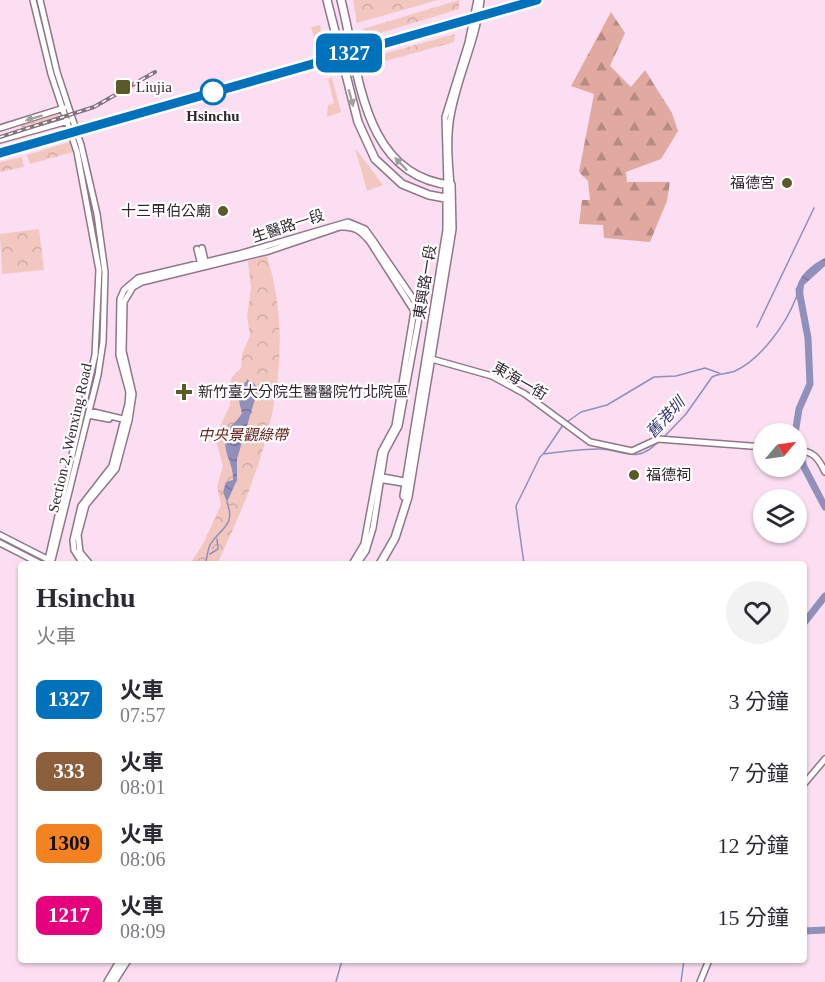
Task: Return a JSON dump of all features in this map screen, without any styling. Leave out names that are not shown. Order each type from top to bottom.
[{"type":"main road","points":[[327,0],[358,122],[375,159],[402,184],[429,195],[450,199]]},
{"type":"main road","points":[[341,0],[373,127],[387,150],[409,173],[432,182],[449,185]]},
{"type":"main road","name":"東興路一段","points":[[377,561],[392,534],[401,510],[407,483],[429,358],[447,230],[449,185]]},
{"type":"main road","name":"東興路一段","points":[[382,561],[395,538],[404,512],[407,483]]},
{"type":"main road","points":[[108,982],[119,963]]},
{"type":"main road","points":[[113,982],[125,963]]},
{"type":"street","name":"Section 2, Wenxing Road","points":[[33,0],[96,214],[105,272],[103,342],[91,413],[52,561]]},
{"type":"street","name":"Section 2, Wenxing Road","points":[[40,0],[66,108]]},
{"type":"street","name":"東興路一段","points":[[449,185],[450,117],[478,25],[479,0]]},
{"type":"street","points":[[0,128],[66,108]]},
{"type":"street","name":"Section 2, Wenxing Road","points":[[51,561],[95,355],[99,270],[85,187],[70,121]]},
{"type":"street","points":[[0,140],[70,121]]},
{"type":"street","name":"生醫路一段","points":[[126,422],[133,393],[123,351],[124,302],[127,294],[142,282],[340,227],[351,226],[362,232],[414,311],[394,426],[381,452],[379,477],[364,544],[356,561]]},
{"type":"street","points":[[199,249],[204,266]]},
{"type":"street","name":"東海一街","points":[[429,358],[492,376],[525,394],[590,441],[632,451],[661,440],[753,446]]},
{"type":"street","points":[[83,411],[126,422]]},
{"type":"street","points":[[81,561],[74,550],[73,540],[81,506],[112,466],[126,422]]},
{"type":"street","points":[[86,561],[78,544],[86,505],[116,469],[126,422]]},
{"type":"street","points":[[807,451],[820,460],[825,472]]},
{"type":"street","points":[[379,477],[407,483]]},
{"type":"street","points":[[0,535],[47,561]]},
{"type":"street","points":[[0,543],[35,561]]},
{"type":"street","points":[[807,780],[825,759]]},
{"type":"street","points":[[700,982],[708,963]]},
{"type":"green space","points":[[353,0],[438,0],[357,23]]},
{"type":"green space","points":[[459,0],[459,9],[364,38],[363,29]]},
{"type":"green space","points":[[611,12],[625,33],[610,66],[631,87],[645,70],[672,113],[678,131],[661,159],[626,172],[627,182],[670,182],[667,201],[650,242],[604,238],[603,225],[579,224],[582,200],[590,200],[588,181],[579,172],[594,94],[571,86]]},
{"type":"green space","points":[[320,25],[325,49],[319,51],[311,27]]},
{"type":"green space","points":[[455,34],[454,42],[371,65],[369,58]]},
{"type":"green space","points":[[332,78],[341,112],[327,117],[328,105],[334,103],[328,79]]},
{"type":"green space","points":[[59,114],[61,121],[23,132],[21,125]]},
{"type":"green space","points":[[70,142],[73,152],[30,164],[27,155]]},
{"type":"green space","points":[[355,148],[383,185],[367,191]]},
{"type":"green space","points":[[22,157],[24,167],[0,172],[0,162]]},
{"type":"green space","points":[[39,229],[44,270],[2,274],[0,234]]},
{"type":"green space","name":"中央景觀綠帶","points":[[267,256],[276,297],[280,336],[278,376],[272,414],[249,490],[218,561],[192,561],[204,542],[221,505],[217,486],[223,466],[215,438],[230,405],[229,386],[232,377],[241,368],[242,354],[250,336],[247,316],[251,288],[248,261]]},
{"type":"water","points":[[825,258],[825,266],[804,285],[803,294],[796,299],[800,279],[813,265]]},
{"type":"water","points":[[248,379],[258,389],[237,459],[237,480],[227,502],[223,492],[226,482],[233,480],[233,474],[225,439],[228,430],[242,413],[239,394]]},
{"type":"waterway","points":[[757,327],[814,208]]},
{"type":"waterway","points":[[797,423],[799,409],[810,384],[808,338],[799,290]]},
{"type":"waterway","name":"舊港圳","points":[[663,438],[686,414],[712,377],[735,371],[745,365],[772,340],[796,298]]},
{"type":"waterway","name":"舊港圳","points":[[567,422],[581,412],[607,405],[654,377],[676,376],[705,368],[719,373]]},
{"type":"waterway","name":"舊港圳","points":[[544,453],[563,425]]},
{"type":"waterway","name":"舊港圳","points":[[524,561],[516,506],[543,454],[599,449],[636,455],[651,449],[659,441]]},
{"type":"waterway","points":[[807,473],[825,507]]},
{"type":"waterway","points":[[206,561],[210,544],[229,520],[227,502]]},
{"type":"waterway","points":[[210,554],[218,549],[217,539]]},
{"type":"waterway","points":[[807,619],[825,596]]},
{"type":"waterway","points":[[807,931],[825,930]]},
{"type":"waterway","name":"舊港圳","points":[[336,982],[341,963]]},
{"type":"waterway","points":[[681,982],[684,963]]},
{"type":"railway","points":[[0,153],[537,0]]},
{"type":"railway","points":[[0,137],[94,107],[155,72]]},
{"type":"train","name":"1327","points":[[0,153],[537,0]]},
{"type":"place","name":"Liujia","points":[[123,87]]},
{"type":"place","name":"Hsinchu","points":[[213,92]]},
{"type":"place","name":"福德宮","points":[[787,183]]},
{"type":"place","name":"十三甲伯公廟","points":[[223,211]]},
{"type":"place","name":"新竹臺大分院生醫醫院竹北院區","points":[[184,392]]},
{"type":"place","name":"福德祠","points":[[634,475]]}]
